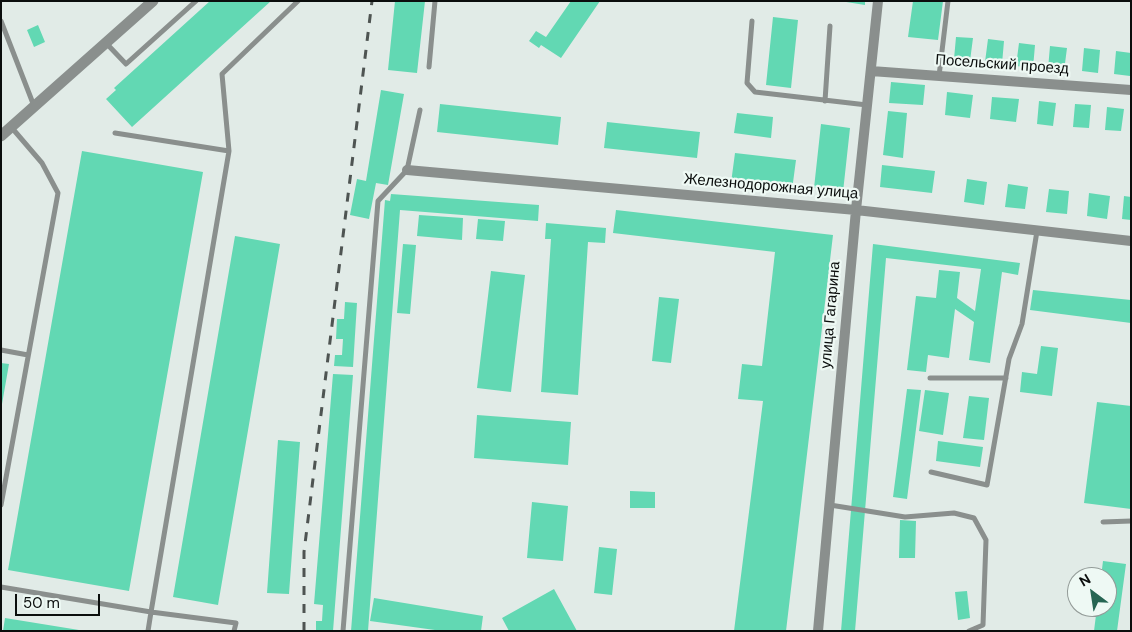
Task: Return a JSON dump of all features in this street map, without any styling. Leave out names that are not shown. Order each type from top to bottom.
[{"type":"street","points":[[1,136],[153,1]]},
{"type":"street","name":"улица Гагарина","points":[[818,631],[856,210],[878,1]]},
{"type":"street","name":"Посельский проезд","points":[[871,71],[1131,90]]},
{"type":"street","name":"Железнодорожная улица","points":[[407,170],[856,210],[1131,242]]},
{"type":"lane","points":[[106,43],[126,64],[196,1]]},
{"type":"lane","points":[[148,631],[229,151],[222,74],[298,1]]},
{"type":"lane","points":[[429,67],[435,1]]},
{"type":"lane","points":[[939,76],[948,1]]},
{"type":"lane","points":[[1,21],[34,107]]},
{"type":"lane","points":[[752,21],[747,83],[755,92],[867,106]]},
{"type":"lane","points":[[825,100],[830,26]]},
{"type":"lane","points":[[343,631],[378,201],[407,170],[420,110]]},
{"type":"lane","points":[[1,505],[58,193],[42,163],[11,127]]},
{"type":"lane","points":[[115,133],[229,151]]},
{"type":"lane","points":[[931,472],[987,485],[1009,360],[1022,324],[1037,231]]},
{"type":"lane","points":[[1,350],[28,355]]},
{"type":"lane","points":[[930,378],[1006,378]]},
{"type":"lane","points":[[829,505],[905,517],[954,514],[974,518],[986,540],[983,625],[969,631]]},
{"type":"lane","points":[[1103,522],[1131,521]]},
{"type":"lane","points":[[1,587],[152,612],[236,623],[234,631]]},
{"type":"building","points":[[210,1],[271,1],[132,127],[106,99],[116,90],[114,88]]},
{"type":"building","points":[[395,1],[425,1],[417,73],[388,70]]},
{"type":"building","points":[[571,1],[600,1],[561,58],[541,45],[539,48],[529,41],[536,31],[546,37]]},
{"type":"building","points":[[840,1],[865,1],[865,5]]},
{"type":"building","points":[[913,1],[943,1],[938,40],[908,37]]},
{"type":"building","points":[[773,17],[798,20],[791,88],[766,85]]},
{"type":"building","points":[[38,25],[45,42],[34,47],[27,30]]},
{"type":"building","points":[[956,37],[973,38],[970,61],[954,59]]},
{"type":"building","points":[[988,39],[1004,41],[1002,64],[985,62]]},
{"type":"building","points":[[1019,43],[1035,45],[1033,68],[1016,66]]},
{"type":"building","points":[[1050,46],[1067,48],[1064,71],[1048,69]]},
{"type":"building","points":[[1084,48],[1100,50],[1098,73],[1082,71]]},
{"type":"building","points":[[1116,51],[1131,53],[1130,76],[1114,74]]},
{"type":"building","points":[[891,82],[925,85],[923,105],[889,103]]},
{"type":"building","points":[[381,90],[404,94],[388,185],[376,183],[369,219],[350,215],[357,179],[366,181]]},
{"type":"building","points":[[947,92],[973,95],[970,118],[945,115]]},
{"type":"building","points":[[992,97],[1019,99],[1016,122],[990,119]]},
{"type":"building","points":[[1039,101],[1056,103],[1053,126],[1037,124]]},
{"type":"building","points":[[440,104],[561,117],[558,145],[437,132]]},
{"type":"building","points":[[1075,104],[1091,105],[1089,128],[1073,127]]},
{"type":"building","points":[[1107,107],[1124,109],[1121,131],[1105,130]]},
{"type":"building","points":[[888,111],[907,113],[903,158],[883,155]]},
{"type":"building","points":[[737,113],[773,117],[771,138],[734,133]]},
{"type":"building","points":[[607,122],[700,132],[697,158],[604,148]]},
{"type":"building","points":[[821,124],[850,128],[843,192],[814,188]]},
{"type":"building","points":[[82,151],[203,172],[129,591],[8,570]]},
{"type":"building","points":[[735,153],[796,160],[792,190],[731,183]]},
{"type":"building","points":[[882,165],[935,171],[932,193],[880,187]]},
{"type":"building","points":[[967,179],[987,182],[984,205],[964,202]]},
{"type":"building","points":[[1008,184],[1028,187],[1025,209],[1005,207]]},
{"type":"building","points":[[1049,189],[1069,191],[1067,214],[1046,212]]},
{"type":"building","points":[[1089,193],[1110,196],[1107,219],[1087,216]]},
{"type":"building","points":[[391,194],[539,205],[538,221],[400,210],[368,631],[351,631],[385,200],[390,201]]},
{"type":"building","points":[[1124,196],[1131,197],[1131,220],[1122,219]]},
{"type":"building","points":[[616,210],[833,235],[786,631],[734,631],[763,401],[738,399],[742,364],[762,366],[775,252],[613,233]]},
{"type":"building","points":[[419,215],[463,218],[462,240],[417,236]]},
{"type":"building","points":[[478,219],[505,221],[503,241],[476,239]]},
{"type":"building","points":[[546,223],[606,228],[605,243],[588,242],[578,395],[541,392],[551,239],[545,239]]},
{"type":"building","points":[[235,236],[280,244],[218,605],[173,597]]},
{"type":"building","points":[[403,244],[416,245],[410,314],[397,313]]},
{"type":"building","points":[[873,244],[1020,263],[1018,275],[1002,272],[990,363],[969,360],[974,322],[955,309],[949,358],[928,355],[926,372],[907,370],[916,296],[936,298],[939,270],[960,272],[957,298],[975,311],[981,269],[886,258],[855,631],[841,631]]},
{"type":"building","points":[[491,271],[525,275],[511,392],[477,388]]},
{"type":"building","points":[[1033,290],[1131,300],[1131,323],[1030,310]]},
{"type":"building","points":[[659,297],[679,299],[671,363],[652,361]]},
{"type":"building","points":[[345,302],[357,303],[353,367],[334,366],[335,355],[342,355],[343,339],[336,339],[337,319],[344,319]]},
{"type":"building","points":[[1041,346],[1058,348],[1052,396],[1020,392],[1022,372],[1037,374]]},
{"type":"building","points":[[1,363],[9,364],[2,404],[1,404]]},
{"type":"building","points":[[333,374],[353,375],[333,631],[316,631],[316,621],[322,621],[323,605],[314,604]]},
{"type":"building","points":[[907,389],[921,390],[907,499],[893,497]]},
{"type":"building","points":[[925,390],[949,393],[943,435],[919,431]]},
{"type":"building","points":[[969,396],[989,398],[984,440],[963,438]]},
{"type":"building","points":[[1097,402],[1131,406],[1131,509],[1084,503]]},
{"type":"building","points":[[477,415],[571,422],[568,465],[474,458]]},
{"type":"building","points":[[278,440],[300,442],[289,594],[267,593]]},
{"type":"building","points":[[938,441],[983,447],[980,467],[936,461]]},
{"type":"building","points":[[630,491],[655,492],[655,508],[630,508]]},
{"type":"building","points":[[532,502],[568,506],[563,561],[527,558]]},
{"type":"building","points":[[900,520],[916,521],[915,558],[899,558]]},
{"type":"building","points":[[599,547],[617,549],[612,595],[594,593]]},
{"type":"building","points":[[1103,561],[1126,564],[1117,631],[1094,631],[1096,617],[1117,617],[1117,567],[1102,567]]},
{"type":"building","points":[[554,589],[577,631],[509,631],[502,618]]},
{"type":"building","points":[[967,591],[970,618],[958,620],[955,592]]},
{"type":"building","points":[[374,598],[483,616],[481,631],[442,631],[370,621]]},
{"type":"building","points":[[5,618],[79,630],[79,631],[3,631]]},
{"type":"railway","points":[[304,631],[304,552],[372,1]]}]
